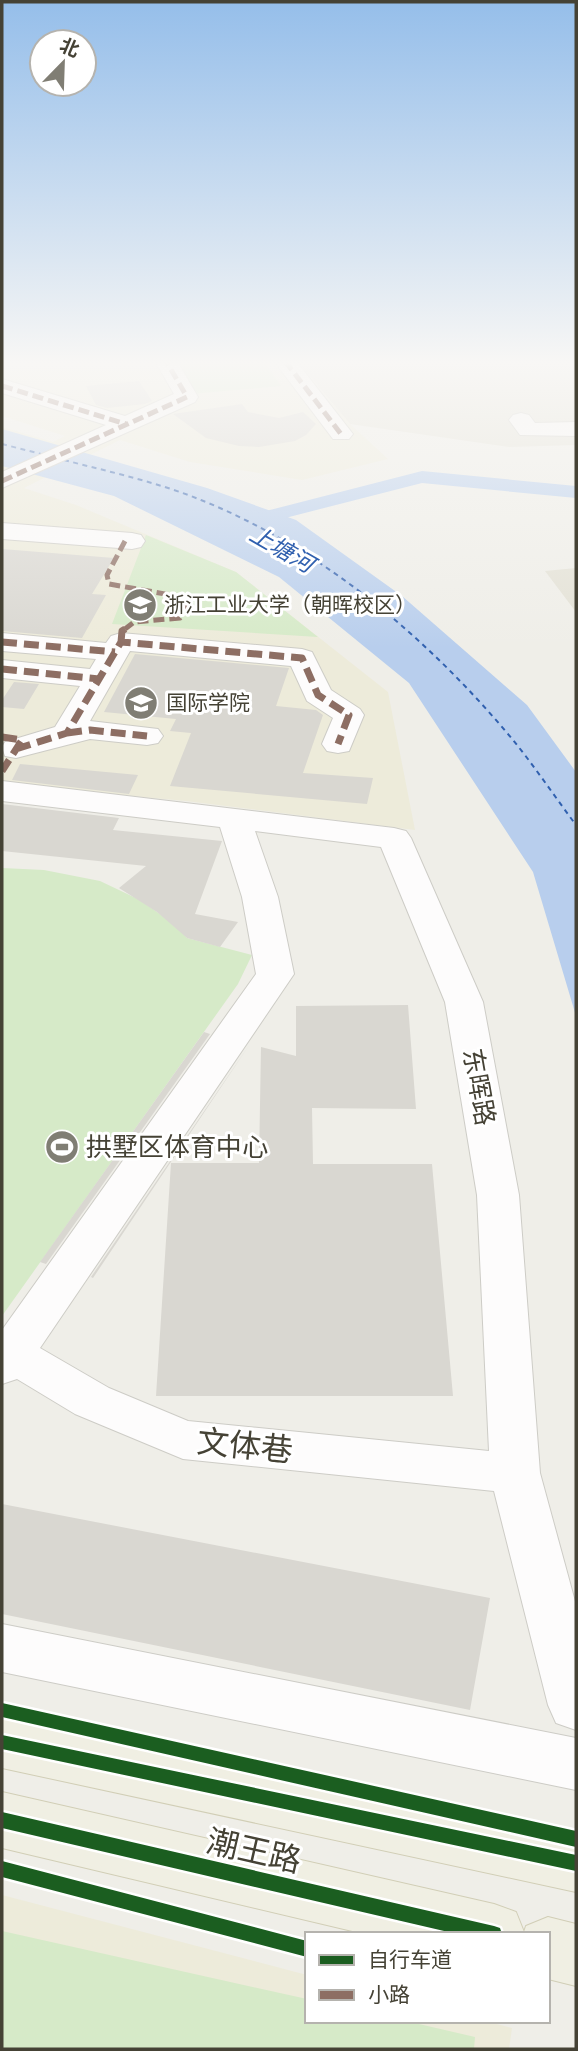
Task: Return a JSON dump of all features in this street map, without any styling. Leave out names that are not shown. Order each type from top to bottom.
[{"type":"main road","name":"潮王路","points":[[2,1742],[507,1846],[576,1863]]},
{"type":"main road","name":"潮王路","points":[[2,1820],[485,1932]]},
{"type":"main road","points":[[550,1948],[576,1955]]},
{"type":"street","points":[[2,481],[55,457]]},
{"type":"street","points":[[2,531],[132,541]]},
{"type":"street","points":[[2,642],[115,652]]},
{"type":"street","points":[[67,733],[121,642],[302,658],[318,695],[349,715],[338,744]]},
{"type":"street","points":[[2,670],[99,679]]},
{"type":"street","points":[[11,768],[67,733],[90,730],[147,736]]},
{"type":"street","name":"东晖路","points":[[11,768],[235,821],[394,838],[464,1002],[498,1195],[515,1474],[576,1704]]},
{"type":"street","points":[[6,1360],[275,974],[260,897],[235,821]]},
{"type":"street","name":"文体巷","points":[[6,1360],[183,1440],[515,1474]]},
{"type":"street","points":[[2,1648],[576,1764]]},
{"type":"shaded area","name":"浙江工业大学（朝晖校区）","points":[[2,457],[87,457],[24,488],[76,505],[236,572],[388,692],[415,830],[186,801],[2,784]]},
{"type":"shaded area","name":"浙江工业大学（朝晖校区）","points":[[173,457],[386,457],[388,459],[302,480],[190,462]]},
{"type":"shaded area","points":[[576,568],[576,612],[545,571]]},
{"type":"shaded area","points":[[2,1895],[305,1974],[305,2023],[493,2023],[512,2028],[509,2049],[2,2049]]},
{"type":"green space","points":[[146,535],[236,572],[318,637],[112,624]]},
{"type":"green space","name":"拱墅区体育中心","points":[[2,868],[44,870],[100,881],[140,900],[174,924],[187,938],[252,955],[238,984],[2,1316]]},
{"type":"green space","points":[[2,1931],[305,1999],[305,2023],[415,2023],[475,2037],[474,2049],[2,2049]]},
{"type":"water","name":"上塘河","points":[[2,457],[98,457],[207,488],[296,520],[402,596],[527,705],[576,772],[576,1016],[533,872],[409,683],[279,577],[114,496],[2,466]]},
{"type":"building","points":[[2,549],[114,558],[92,594],[106,595],[82,638],[2,631]]},
{"type":"building","points":[[135,654],[289,668],[276,706],[316,710],[323,715],[303,773],[373,778],[367,804],[170,786],[191,733],[170,731],[176,719],[104,712]]},
{"type":"building","points":[[14,682],[39,684],[24,709],[2,707],[2,700]]},
{"type":"building","points":[[20,764],[138,775],[129,794],[12,780]]},
{"type":"building","points":[[2,804],[119,818],[113,830],[222,841],[195,914],[238,922],[220,947],[187,938],[157,912],[119,888],[146,866],[2,851]]},
{"type":"building","points":[[408,1005],[416,1109],[312,1108],[313,1164],[432,1164],[453,1396],[156,1396],[171,1163],[259,1163],[261,1047],[296,1056],[296,1006]]},
{"type":"building","points":[[204,1032],[210,1034],[46,1264],[40,1262]]},
{"type":"building","points":[[250,1044],[93,1278],[91,1277]]},
{"type":"building","points":[[2,1504],[490,1598],[470,1710],[2,1614]]},
{"type":"waterway","name":"上塘河","points":[[238,524],[422,477],[576,492]]},
{"type":"ferry route","points":[[64,460],[201,500],[246,520],[331,571],[371,600],[446,667],[513,740],[576,825]]},
{"type":"marked path","points":[[2,481],[55,457]]},
{"type":"marked path","points":[[121,642],[122,631],[134,622],[180,618],[187,605],[171,595],[109,584],[107,575],[125,541]]},
{"type":"marked path","points":[[2,642],[115,652]]},
{"type":"marked path","points":[[16,749],[67,733],[121,642],[302,658],[318,695],[349,715],[338,744]]},
{"type":"marked path","points":[[2,669],[99,679]]},
{"type":"marked path","points":[[67,733],[90,730],[147,736]]},
{"type":"marked path","points":[[2,737],[22,740],[2,771]]},
{"type":"cycle path","points":[[2,1710],[576,1839]]},
{"type":"cycle path","points":[[2,1742],[576,1863]]},
{"type":"cycle path","points":[[2,1820],[485,1932]]},
{"type":"cycle path","points":[[2,1869],[305,1948]]},
{"type":"place","name":"浙江工业大学（朝晖校区）","points":[[140,605]]},
{"type":"place","name":"国际学院","points":[[141,703]]},
{"type":"place","name":"拱墅区体育中心","points":[[62,1147]]}]
